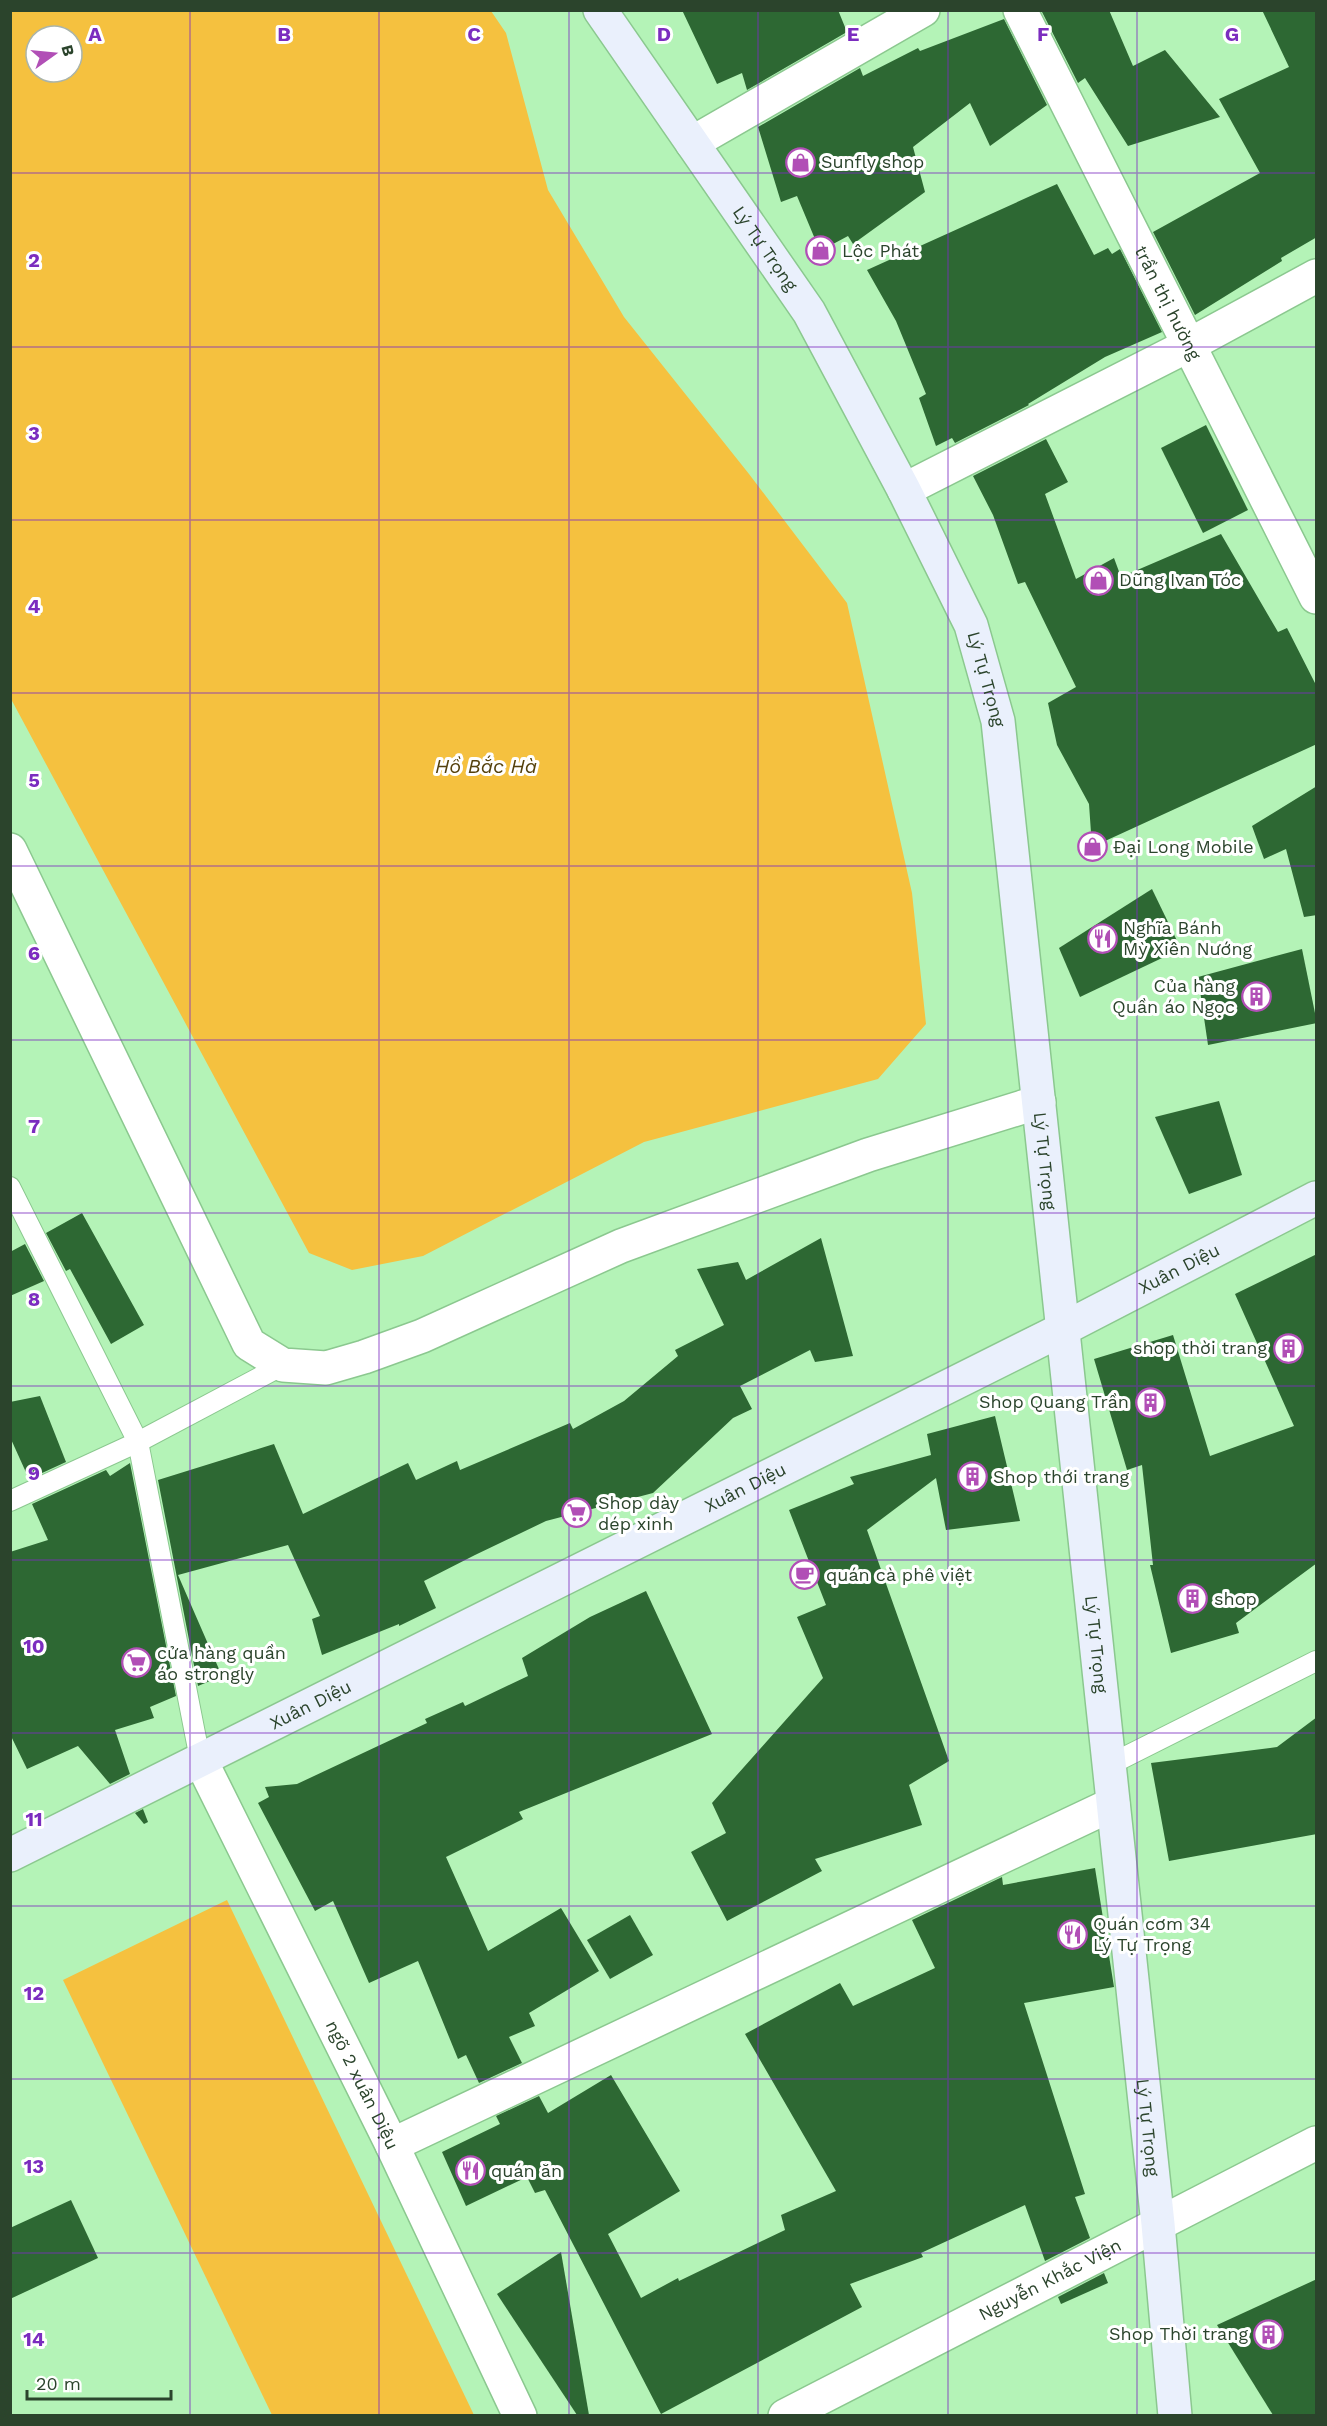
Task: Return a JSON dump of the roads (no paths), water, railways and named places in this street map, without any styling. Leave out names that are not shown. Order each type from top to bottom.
[{"type":"street","name":"Lý Tự Trọng","points":[[600,10],[809,312],[904,490],[971,626],[998,721],[1158,2224],[1175,2415]]},
{"type":"street","points":[[692,143],[923,10]]},
{"type":"street","name":"trần thị hường","points":[[1020,10],[1317,597]]},
{"type":"street","points":[[904,490],[1189,345],[1317,276]]},
{"type":"street","points":[[10,850],[249,1344],[283,1365],[326,1368],[364,1358],[422,1336],[621,1246],[868,1155],[1039,1102]]},
{"type":"street","name":"Xuân Diệu","points":[[10,1855],[1063,1329],[1317,1198]]},
{"type":"street","name":"ngõ 2 xuân Diệu","points":[[200,1759],[392,2145],[520,2415]]},
{"type":"street","points":[[392,2145],[1113,1804]]},
{"type":"street","name":"Nguyễn Khắc Viện","points":[[785,2415],[1317,2143]]},
{"type":"lane","points":[[10,1187],[138,1442],[200,1759]]},
{"type":"lane","points":[[10,1502],[138,1442],[283,1365]]},
{"type":"lane","points":[[1110,1766],[1317,1661]]},
{"type":"water","name":"Hồ Bắc Hà","points":[[10,11],[491,11],[506,33],[548,190],[624,317],[749,474],[847,603],[912,893],[926,1024],[878,1079],[644,1142],[423,1256],[352,1270],[309,1253],[11,699]]},
{"type":"water","points":[[227,1900],[474,2415],[272,2415],[63,1980]]},
{"type":"place","name":"Sunfly shop","points":[[800,162]]},
{"type":"place","name":"Lộc Phát","points":[[821,251]]},
{"type":"place","name":"Dũng Ivan Tóc","points":[[1098,580]]},
{"type":"place","name":"Đại Long Mobile","points":[[1092,847]]},
{"type":"place","name":"Nghĩa Bánh Mỳ Xiên Nướng","points":[[1102,938]]},
{"type":"place","name":"Của hàng Quần áo Ngọc","points":[[1256,996]]},
{"type":"place","name":"shop thời trang","points":[[1288,1348]]},
{"type":"place","name":"Shop Quang Trần","points":[[1150,1402]]},
{"type":"place","name":"Shop thới trang","points":[[972,1477]]},
{"type":"place","name":"Shop dày dép xinh","points":[[577,1513]]},
{"type":"place","name":"quán cà phê việt","points":[[805,1575]]},
{"type":"place","name":"shop","points":[[1193,1599]]},
{"type":"place","name":"cửa hàng quần áo strongly","points":[[136,1663]]},
{"type":"place","name":"Quán cơm 34 Lý Tự Trọng","points":[[1072,1934]]},
{"type":"place","name":"quán ăn","points":[[470,2171]]},
{"type":"place","name":"Shop Thời trang","points":[[1269,2334]]}]
